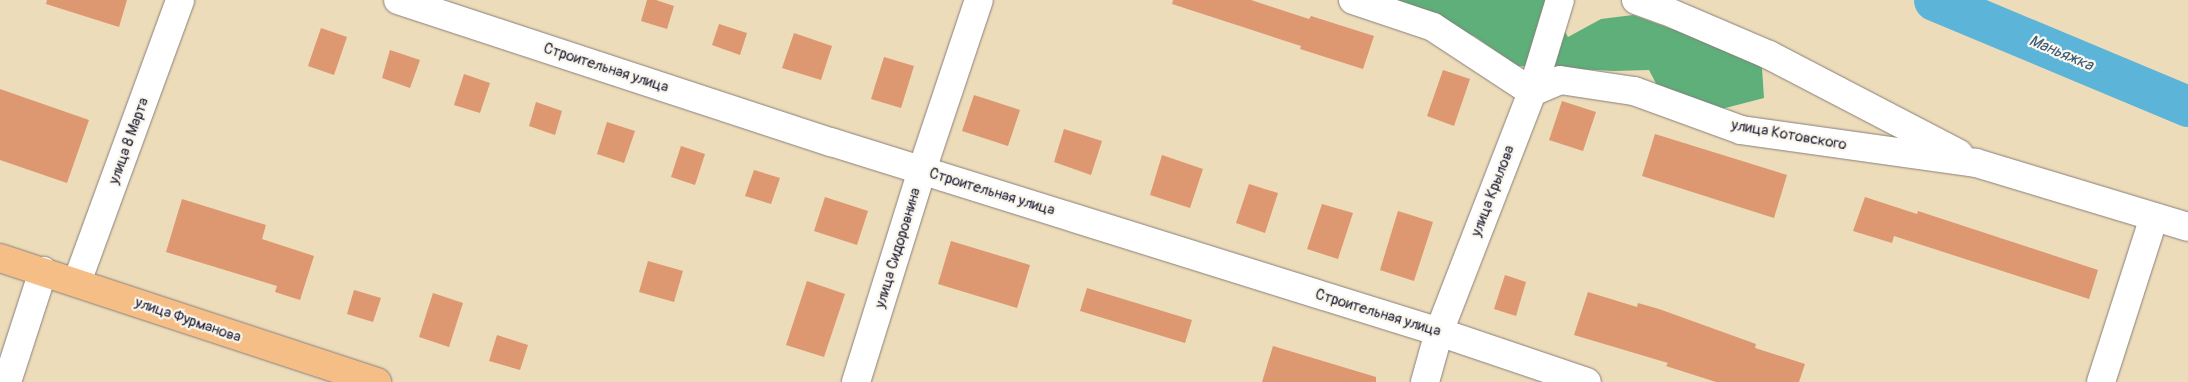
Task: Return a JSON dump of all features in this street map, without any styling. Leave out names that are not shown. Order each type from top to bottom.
[{"type":"main road","name":"улица Фурманова","points":[[0,258],[377,382]]},
{"type":"street","name":"улица 8 Марта","points":[[77,282],[180,0]]},
{"type":"street","name":"Строительная улица","points":[[398,0],[922,170],[1439,332],[1587,382]]},
{"type":"street","name":"улица Сидоровнина","points":[[856,382],[922,170],[979,0]]},
{"type":"street","points":[[1353,0],[1433,27],[1532,92]]},
{"type":"street","name":"улица Крылова","points":[[1425,382],[1439,332],[1532,92],[1560,0]]},
{"type":"street","points":[[1636,0],[1769,55],[1976,163]]},
{"type":"street","name":"улица Котовского","points":[[1532,92],[1560,80],[1625,90],[1742,130],[1976,163],[2188,227]]},
{"type":"street","points":[[2101,382],[2154,217]]},
{"type":"street","points":[[7,382],[44,271]]},
{"type":"green space","points":[[1387,0],[1547,0],[1568,37],[1601,19],[1633,15],[1672,29],[1720,42],[1762,68],[1764,98],[1710,112],[1661,93],[1649,70],[1614,71],[1518,66],[1474,36]]},
{"type":"building","points":[[47,0],[127,0],[119,27],[46,4]]},
{"type":"building","points":[[647,0],[656,0],[674,6],[667,29],[641,21]]},
{"type":"building","points":[[1173,0],[1251,0],[1309,19],[1311,16],[1374,36],[1363,69],[1300,49],[1301,46],[1172,4]]},
{"type":"building","points":[[719,24],[747,33],[740,55],[712,45]]},
{"type":"building","points":[[321,28],[347,37],[334,75],[308,66]]},
{"type":"building","points":[[794,33],[832,46],[821,80],[782,68]]},
{"type":"building","points":[[390,50],[420,60],[410,88],[382,78]]},
{"type":"building","points":[[884,57],[914,66],[901,108],[871,99]]},
{"type":"building","points":[[1443,70],[1470,79],[1454,126],[1427,116]]},
{"type":"building","points":[[464,74],[490,83],[480,113],[454,105]]},
{"type":"building","points":[[0,89],[89,120],[67,183],[0,160]]},
{"type":"building","points":[[974,95],[1020,110],[1008,146],[962,131]]},
{"type":"building","points":[[1562,101],[1596,112],[1583,151],[1549,140]]},
{"type":"building","points":[[536,102],[562,111],[555,135],[529,126]]},
{"type":"building","points":[[607,122],[635,131],[624,163],[597,154]]},
{"type":"building","points":[[1064,129],[1102,141],[1091,175],[1054,162]]},
{"type":"building","points":[[1655,134],[1787,175],[1774,218],[1642,176]]},
{"type":"building","points":[[681,146],[705,154],[695,185],[671,177]]},
{"type":"building","points":[[1162,155],[1203,169],[1190,208],[1150,195]]},
{"type":"building","points":[[754,170],[780,178],[771,204],[745,196]]},
{"type":"building","points":[[1249,184],[1278,193],[1265,233],[1236,223]]},
{"type":"building","points":[[825,197],[868,211],[857,245],[814,231]]},
{"type":"building","points":[[1865,197],[1917,214],[1918,211],[2098,270],[2089,299],[1894,236],[1892,243],[1853,231]]},
{"type":"building","points":[[182,199],[266,225],[262,239],[314,256],[300,300],[275,292],[277,286],[166,252]]},
{"type":"building","points":[[1322,204],[1353,213],[1338,259],[1307,249]]},
{"type":"building","points":[[1398,211],[1433,222],[1414,281],[1380,270]]},
{"type":"building","points":[[951,241],[1030,265],[1017,308],[938,284]]},
{"type":"building","points":[[648,261],[683,271],[674,302],[639,292]]},
{"type":"building","points":[[1505,275],[1526,282],[1516,316],[1494,309]]},
{"type":"building","points":[[807,281],[845,294],[824,357],[786,345]]},
{"type":"building","points":[[1087,288],[1192,320],[1185,343],[1080,311]]},
{"type":"building","points":[[354,290],[381,298],[373,322],[347,314]]},
{"type":"building","points":[[1588,292],[1637,307],[1638,303],[1659,309],[1756,344],[1755,348],[1805,364],[1799,382],[1716,382],[1666,366],[1668,363],[1574,335]]},
{"type":"building","points":[[433,293],[463,303],[449,347],[419,337]]},
{"type":"building","points":[[497,335],[528,345],[520,370],[489,361]]},
{"type":"building","points":[[1273,346],[1376,377],[1376,382],[1262,382]]},
{"type":"waterway","name":"Маньяжка","points":[[1934,0],[2188,106]]}]
